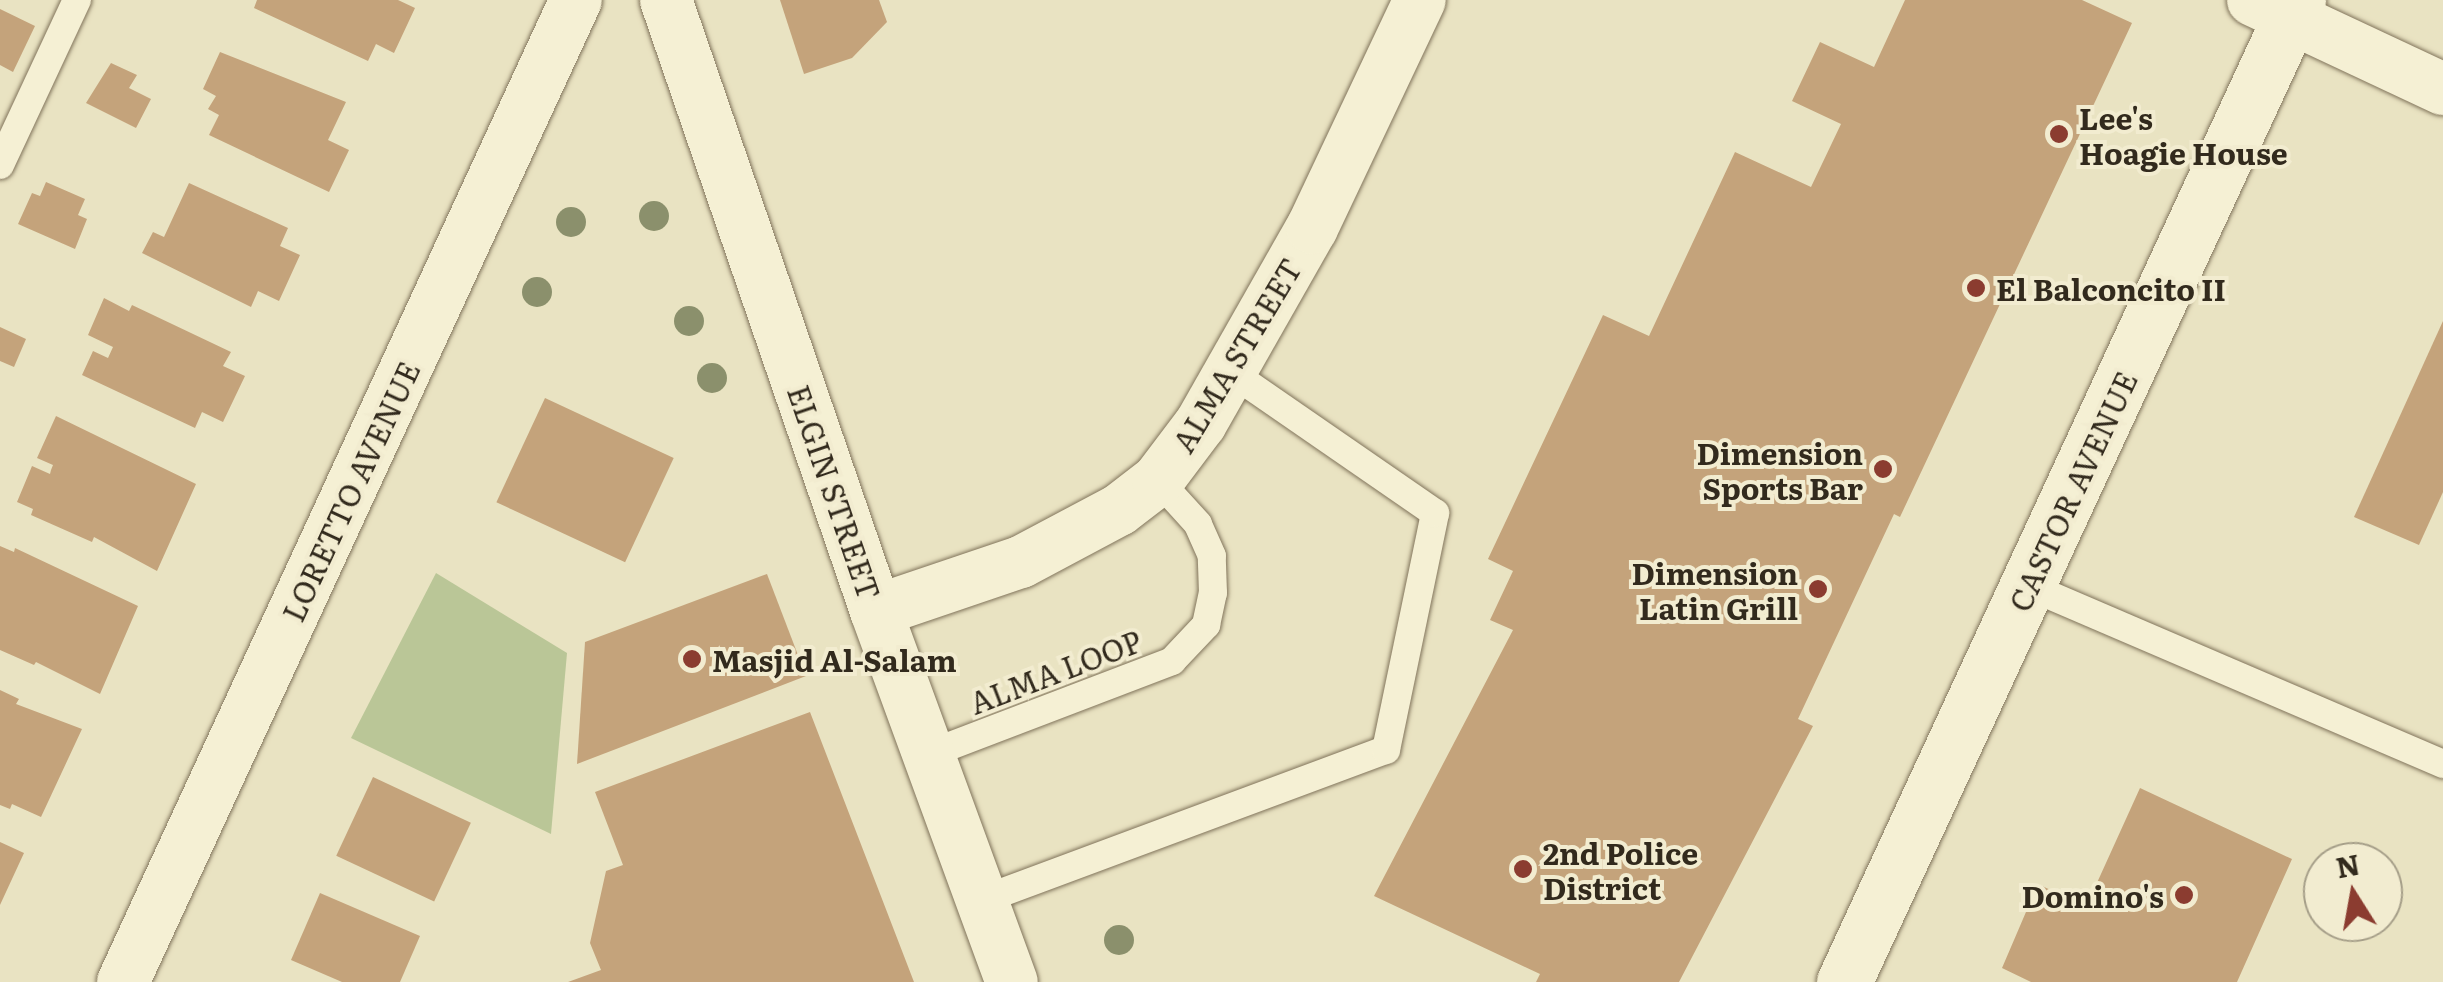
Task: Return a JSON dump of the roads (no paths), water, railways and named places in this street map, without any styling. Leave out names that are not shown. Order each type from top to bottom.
[{"type":"main road","name":"CASTOR AVENUE","points":[[1844,982],[2028,586],[2280,6]]},
{"type":"street","name":"LORETTO AVENUE","points":[[123,982],[576,0]]},
{"type":"street","name":"ELGIN STREET","points":[[666,0],[876,611],[1012,982]]},
{"type":"street","name":"ALMA STREET","points":[[876,611],[1021,562],[1119,510],[1158,480],[1232,373],[1345,163],[1420,0]]},
{"type":"street","points":[[2280,6],[2443,89]]},
{"type":"lane","points":[[0,165],[77,0]]},
{"type":"lane","points":[[982,900],[1386,750],[1435,513],[1232,373]]},
{"type":"lane","name":"ALMA LOOP","points":[[929,754],[1172,661],[1206,625],[1213,592],[1212,556],[1198,524],[1158,480]]},
{"type":"lane","points":[[2028,586],[2443,764]]},
{"type":"place","name":"Lee's Hoagie House","points":[[2059,134]]},
{"type":"place","name":"El Balconcito II","points":[[1976,288]]},
{"type":"place","name":"Dimension Sports Bar","points":[[1883,469]]},
{"type":"place","name":"Dimension Latin Grill","points":[[1818,589]]},
{"type":"place","name":"Masjid Al-Salam","points":[[692,659]]},
{"type":"place","name":"2nd Police District","points":[[1523,869]]},
{"type":"place","name":"Domino's","points":[[2184,895]]}]
